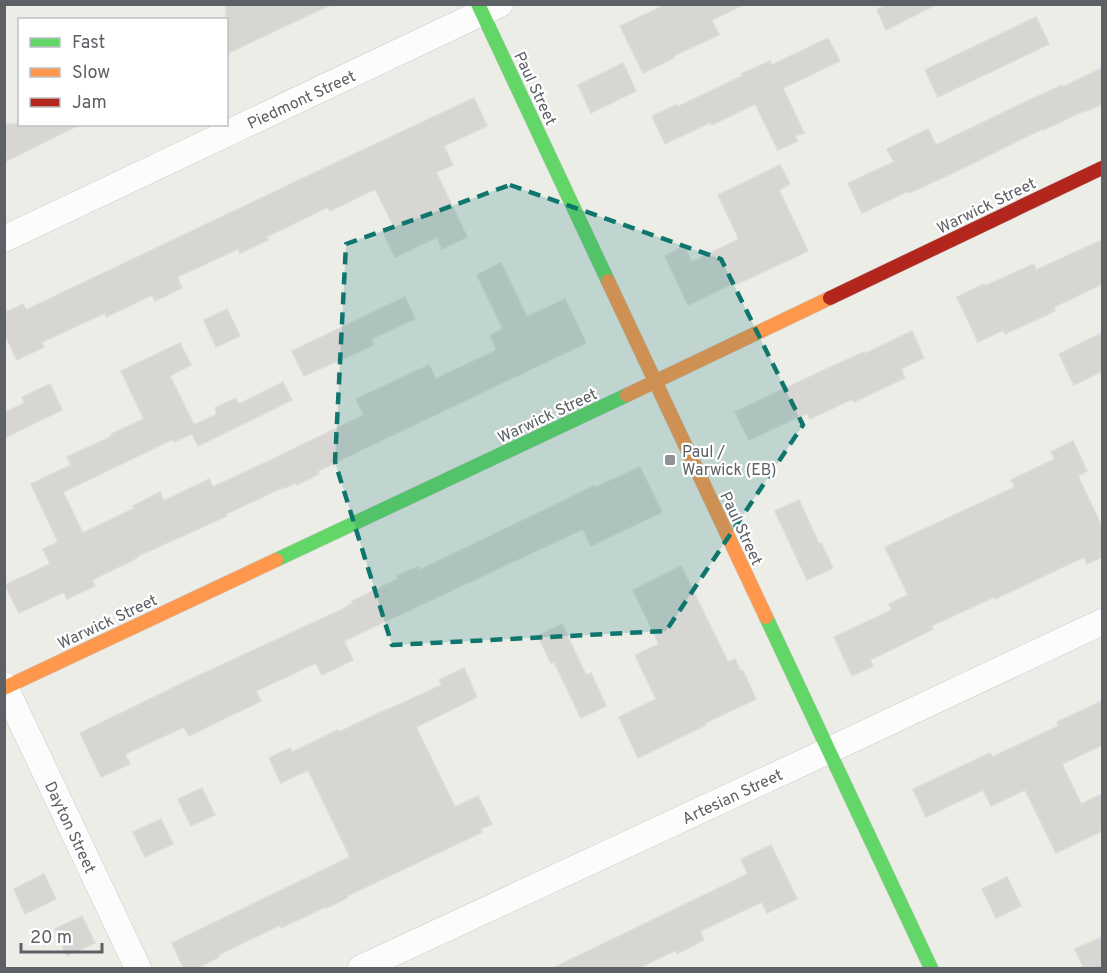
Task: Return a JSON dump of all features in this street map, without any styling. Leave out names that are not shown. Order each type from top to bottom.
[{"type":"street","name":"Piedmont Street","points":[[4,239],[487,7]]},
{"type":"street","name":"Paul Street","points":[[487,7],[655,382],[930,969]]},
{"type":"street","name":"Warwick Street","points":[[5,687],[655,382],[1102,168]]},
{"type":"street","name":"Artesian Street","points":[[361,969],[1102,621]]},
{"type":"street","name":"Dayton Street","points":[[5,687],[138,969]]},
{"type":"highlighted area","points":[[510,185],[721,259],[803,425],[666,631],[392,645],[335,462],[346,244]]},
{"type":"building","points":[[226,4],[332,4],[228,53],[228,18],[226,18]]},
{"type":"building","points":[[667,4],[744,4],[712,20],[719,35],[643,73],[620,26]]},
{"type":"building","points":[[888,4],[937,4],[886,30],[877,10]]},
{"type":"building","points":[[1036,17],[1049,44],[938,97],[925,70]]},
{"type":"building","points":[[828,38],[840,61],[783,88],[804,133],[795,136],[798,141],[778,150],[755,104],[665,144],[652,116],[676,105],[677,107],[770,61],[772,65]]},
{"type":"building","points":[[623,63],[636,91],[591,113],[578,85]]},
{"type":"building","points":[[1102,68],[1102,104],[1042,129],[953,173],[862,213],[848,183],[894,162],[887,149],[928,129],[936,145]]},
{"type":"building","points":[[474,98],[487,126],[444,146],[453,165],[436,172],[467,237],[442,249],[437,237],[395,257],[383,232],[394,227],[375,189],[330,211],[328,207],[266,237],[268,240],[240,253],[238,249],[177,277],[182,288],[155,301],[152,295],[106,317],[105,313],[42,342],[44,347],[17,360],[4,333],[4,313],[23,304],[26,310]]},
{"type":"building","points":[[4,124],[77,126],[4,162]]},
{"type":"building","points":[[780,165],[790,184],[779,190],[808,251],[688,305],[665,256],[684,246],[692,262],[739,239],[718,195]]},
{"type":"building","points":[[1102,240],[1102,284],[1054,307],[1055,311],[1005,334],[1003,330],[978,342],[957,297],[1034,264],[1036,270]]},
{"type":"building","points":[[501,263],[527,317],[565,299],[586,343],[318,471],[319,474],[297,485],[296,483],[284,487],[226,514],[227,516],[136,557],[92,580],[95,586],[67,599],[64,592],[19,613],[5,585],[50,564],[43,549],[58,542],[31,484],[71,465],[67,457],[144,419],[121,371],[180,343],[191,365],[170,376],[194,425],[217,414],[215,408],[236,398],[239,404],[283,382],[292,400],[198,446],[192,434],[174,442],[173,439],[63,492],[83,533],[135,508],[133,506],[160,492],[164,501],[209,479],[213,487],[364,415],[356,399],[429,365],[436,379],[497,350],[490,335],[503,329],[477,275]]},
{"type":"building","points":[[405,297],[415,319],[371,339],[374,345],[304,376],[292,351]]},
{"type":"building","points":[[227,309],[240,336],[216,347],[204,320]]},
{"type":"building","points":[[912,331],[924,358],[901,369],[905,378],[854,402],[852,399],[810,419],[807,413],[749,440],[735,412]]},
{"type":"building","points":[[1102,333],[1102,371],[1074,385],[1059,354]]},
{"type":"building","points":[[50,384],[62,410],[4,438],[4,413],[25,403],[22,397]]},
{"type":"building","points":[[1073,441],[1087,471],[1078,476],[1102,527],[1102,557],[1087,564],[1084,557],[931,626],[933,629],[870,660],[873,666],[852,676],[834,637],[892,610],[889,604],[908,595],[885,547],[1015,487],[1011,480],[1055,459],[1051,452]]},
{"type":"building","points":[[640,467],[662,512],[591,546],[583,529],[401,614],[344,641],[353,660],[322,675],[316,663],[256,691],[261,701],[189,736],[184,727],[125,754],[130,764],[101,777],[80,733],[343,609],[353,603],[352,601],[398,579],[397,576],[418,567],[420,570],[594,486],[594,488]]},
{"type":"building","points":[[799,500],[833,568],[807,580],[775,511]]},
{"type":"building","points":[[681,566],[728,662],[735,659],[756,699],[638,758],[619,717],[656,699],[635,655],[659,644],[633,590]]},
{"type":"building","points":[[562,624],[586,675],[591,673],[606,706],[581,718],[554,662],[551,663],[538,636]]},
{"type":"building","points":[[464,668],[477,697],[416,727],[455,807],[478,796],[492,824],[481,829],[482,832],[326,908],[281,928],[280,925],[218,955],[219,957],[196,969],[184,969],[172,943],[350,857],[308,770],[281,783],[269,758],[290,748],[292,752],[442,685],[439,680]]},
{"type":"building","points":[[1102,701],[1102,745],[1062,764],[1081,804],[1102,794],[1102,831],[1056,853],[1025,790],[991,806],[983,790],[926,817],[913,789],[990,753],[992,757],[1059,726],[1057,722]]},
{"type":"building","points":[[202,788],[215,815],[191,826],[178,799]]},
{"type":"building","points":[[161,819],[173,844],[145,857],[133,832]]},
{"type":"building","points":[[771,845],[797,899],[767,913],[762,902],[700,931],[704,940],[677,954],[676,950],[637,969],[551,969],[748,874],[741,859]]},
{"type":"building","points":[[44,874],[56,899],[25,914],[14,889]]},
{"type":"building","points":[[1007,877],[1021,906],[996,918],[982,889]]},
{"type":"building","points":[[82,916],[95,943],[67,956],[55,929]]},
{"type":"building","points":[[1102,937],[1102,969],[1084,969],[1075,949]]},
{"type":"traffic: fast","points":[[478,4],[608,281]]},
{"type":"traffic: fast","points":[[276,560],[627,395]]},
{"type":"traffic: fast","points":[[766,617],[931,968]]},
{"type":"traffic: slow","points":[[608,281],[766,617]]},
{"type":"traffic: slow","points":[[627,395],[830,298]]},
{"type":"traffic: slow","points":[[4,688],[276,560]]},
{"type":"traffic: jam","points":[[830,298],[1102,168]]},
{"type":"place","name":"Paul / Warwick (EB)","points":[[670,460]]}]
